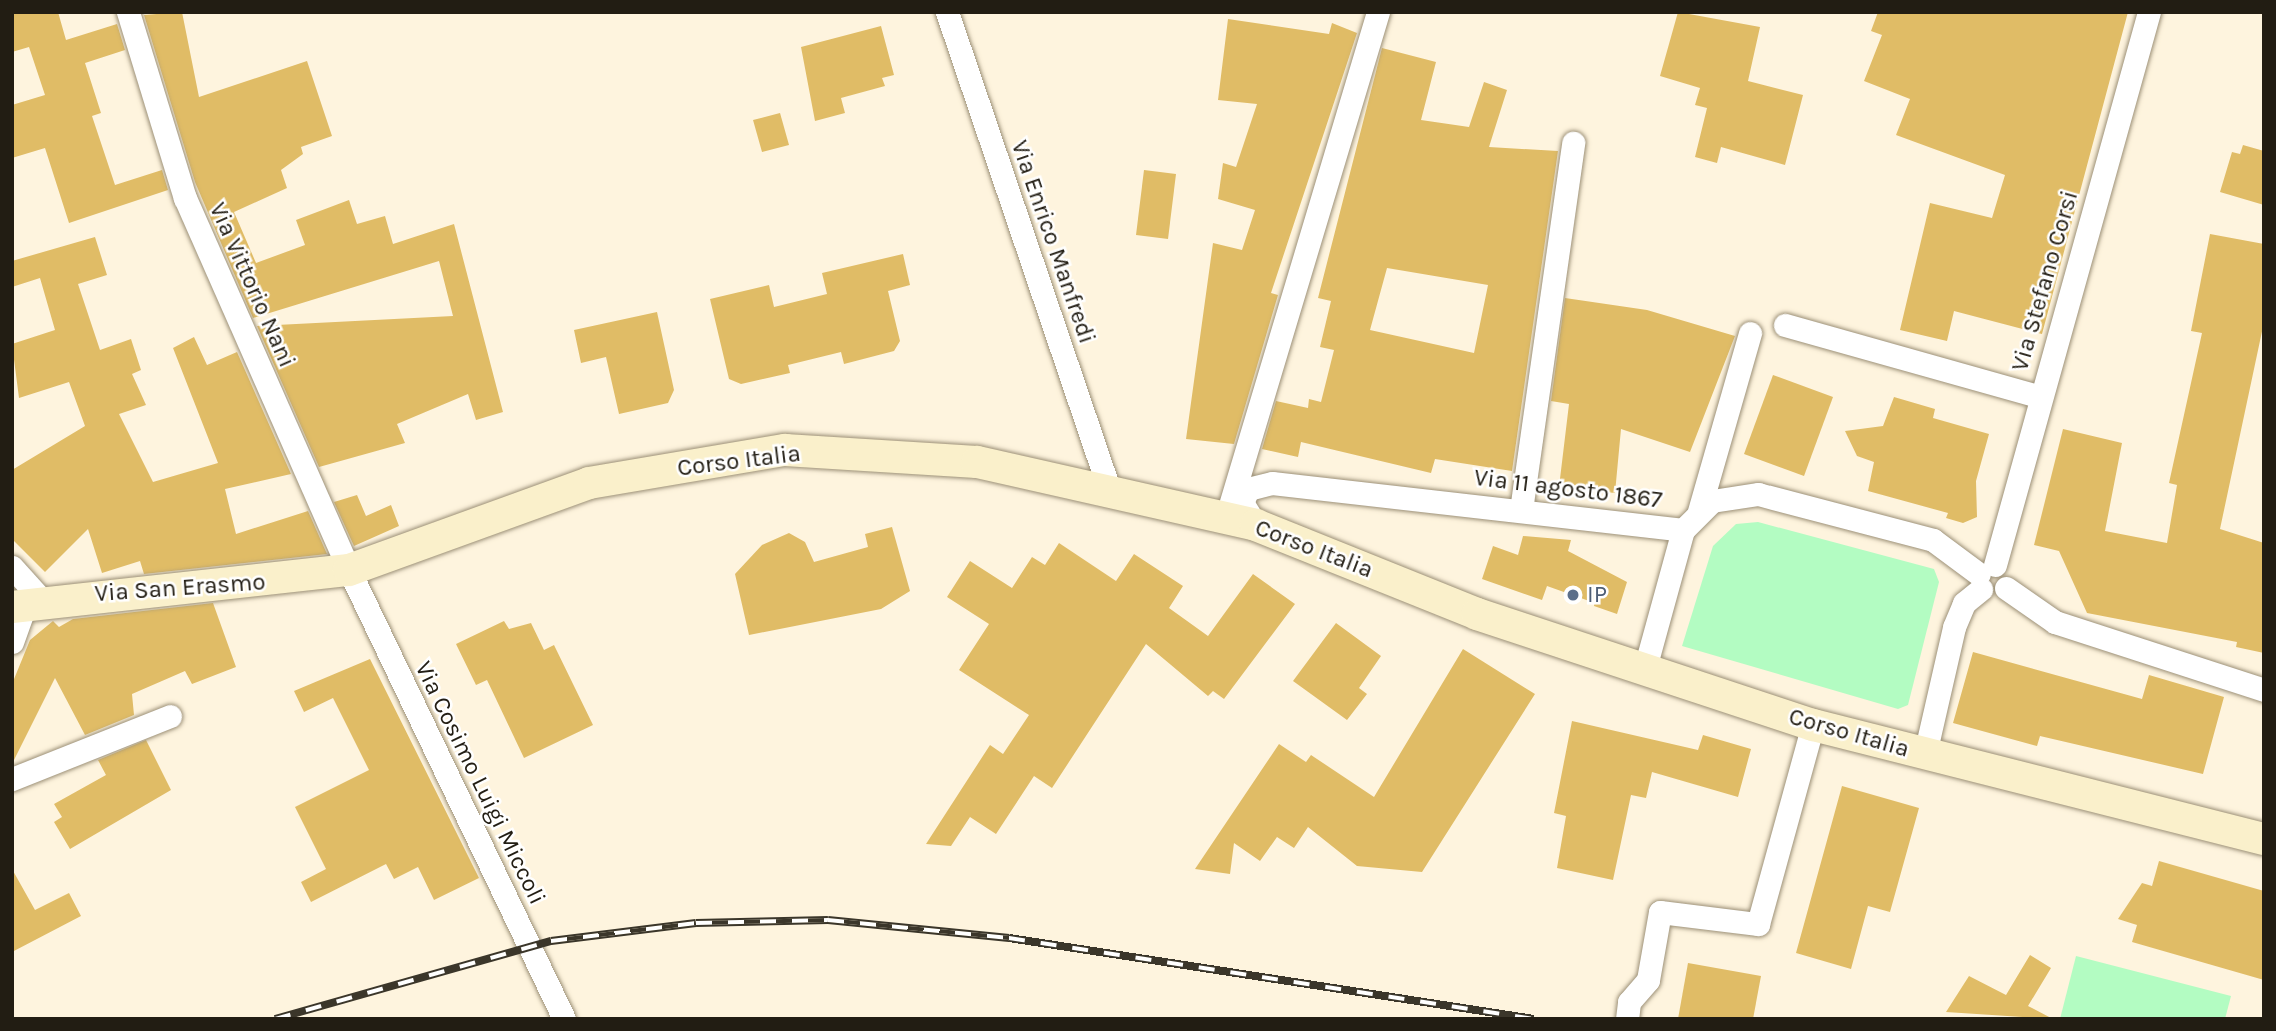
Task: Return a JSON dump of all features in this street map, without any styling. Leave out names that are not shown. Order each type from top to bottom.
[{"type":"main road","name":"Corso Italia","points":[[349,570],[589,483],[785,450],[977,462],[1109,489],[1241,521],[1477,614],[1645,667],[1813,725],[2264,839]]},
{"type":"main road","name":"Via San Erasmo","points":[[27,603],[188,592],[349,570]]},
{"type":"street","name":"Via Vittorio Nani","points":[[128,12],[185,198],[349,570]]},
{"type":"street","name":"Via Enrico Manfredi","points":[[947,12],[1109,489]]},
{"type":"street","points":[[1241,521],[1378,12]]},
{"type":"street","name":"Via Stefano Corsi","points":[[1925,754],[1954,627],[1985,576],[2150,12]]},
{"type":"street","points":[[1521,510],[1573,143]]},
{"type":"street","points":[[1784,325],[2038,396]]},
{"type":"street","points":[[1699,511],[1750,333]]},
{"type":"street","name":"Via 11 agosto 1867","points":[[1241,521],[1242,503],[1248,489],[1272,483],[1683,530],[1699,511],[1740,494],[1776,497],[1933,540],[1985,576]]},
{"type":"street","points":[[1645,667],[1683,530]]},
{"type":"street","points":[[12,567],[27,603],[12,642]]},
{"type":"street","name":"Via Cosimo Luigi Miccoli","points":[[349,570],[564,1019]]},
{"type":"street","points":[[1985,576],[1994,595],[2006,588],[2066,626],[2264,690]]},
{"type":"street","points":[[12,779],[170,716]]},
{"type":"street","points":[[1627,1019],[1629,1002],[1648,981],[1660,912],[1758,924],[1813,725]]},
{"type":"green space","points":[[1758,522],[1934,569],[1939,582],[1908,705],[1898,709],[1682,646],[1713,546],[1736,524]]},
{"type":"green space","points":[[2076,956],[2231,996],[2225,1019],[2060,1019]]},
{"type":"building","points":[[12,12],[58,12],[66,40],[117,24],[125,50],[85,63],[101,113],[92,116],[115,185],[162,170],[168,190],[69,223],[45,148],[12,158],[12,105],[45,95],[29,47],[12,52]]},
{"type":"building","points":[[182,12],[199,97],[307,61],[332,136],[301,147],[303,154],[281,170],[287,188],[234,212],[256,263],[305,245],[296,220],[349,200],[357,224],[385,216],[393,244],[454,224],[503,412],[476,420],[468,394],[397,424],[405,443],[319,467],[257,326],[453,316],[439,261],[253,318],[195,182],[144,15]]},
{"type":"building","points":[[1678,12],[1760,27],[1748,81],[1803,95],[1785,165],[1721,147],[1717,163],[1695,157],[1707,108],[1695,105],[1700,88],[1660,76]]},
{"type":"building","points":[[1878,12],[2128,12],[2042,334],[1954,311],[1947,341],[1900,330],[1930,203],[1992,218],[2005,175],[1896,135],[1910,99],[1864,81],[1882,35],[1871,31]]},
{"type":"building","points":[[1228,19],[1329,34],[1332,23],[1357,33],[1271,293],[1278,295],[1234,444],[1186,439],[1213,243],[1242,250],[1255,210],[1218,199],[1223,163],[1236,167],[1257,104],[1218,100]]},
{"type":"building","points":[[881,26],[894,75],[882,78],[885,86],[841,98],[845,113],[815,121],[801,47]]},
{"type":"building","points":[[1382,48],[1436,62],[1421,120],[1469,127],[1484,82],[1507,90],[1489,147],[1558,151],[1512,471],[1435,459],[1431,473],[1301,442],[1298,457],[1262,449],[1276,401],[1308,408],[1309,399],[1321,402],[1334,350],[1320,347],[1331,301],[1318,298]],"holes":[[[1387,268],[1488,285],[1474,353],[1370,330]]]},
{"type":"building","points":[[780,113],[789,145],[762,152],[753,120]]},
{"type":"building","points":[[2243,145],[2264,151],[2264,205],[2220,192],[2232,152],[2240,154]]},
{"type":"building","points":[[1144,170],[1176,174],[1168,239],[1136,235]]},
{"type":"building","points":[[2210,234],[2264,244],[2264,322],[2220,529],[2264,543],[2264,653],[2236,647],[2237,642],[2087,613],[2059,551],[2034,545],[2063,429],[2122,443],[2105,531],[2167,543],[2177,485],[2169,483],[2202,333],[2191,331]]},
{"type":"building","points":[[95,237],[107,275],[78,284],[100,350],[131,339],[141,370],[132,374],[146,405],[119,414],[153,482],[218,463],[173,348],[194,337],[207,365],[237,352],[291,474],[225,489],[236,534],[308,511],[327,554],[144,574],[140,561],[102,573],[88,529],[45,572],[12,539],[12,470],[85,426],[69,382],[19,398],[12,344],[55,330],[40,278],[12,287],[12,261]]},
{"type":"building","points":[[903,254],[910,285],[888,291],[900,341],[894,351],[844,364],[841,352],[788,365],[790,373],[741,384],[729,379],[710,299],[769,285],[774,307],[827,294],[822,273]]},
{"type":"building","points":[[1565,298],[1647,310],[1735,336],[1690,452],[1621,429],[1615,493],[1559,487],[1569,404],[1551,401]]},
{"type":"building","points":[[657,312],[674,390],[668,403],[619,414],[606,357],[581,363],[574,330]]},
{"type":"building","points":[[1773,375],[1833,397],[1804,476],[1744,454]]},
{"type":"building","points":[[1894,397],[1935,409],[1933,418],[1989,434],[1976,481],[1977,517],[1963,523],[1946,518],[1948,513],[1868,491],[1874,462],[1857,456],[1845,431],[1883,426]]},
{"type":"building","points":[[357,495],[366,516],[391,505],[399,526],[354,546],[334,502]]},
{"type":"building","points":[[892,527],[910,591],[881,609],[749,635],[735,574],[762,545],[789,533],[805,542],[814,562],[868,547],[865,534]]},
{"type":"building","points":[[1523,536],[1571,540],[1568,551],[1627,582],[1617,614],[1594,606],[1595,597],[1592,602],[1547,586],[1542,600],[1482,579],[1493,546],[1518,555]]},
{"type":"building","points":[[1059,543],[1116,581],[1134,554],[1183,586],[1169,608],[1208,636],[1253,574],[1295,604],[1224,699],[1213,691],[1208,696],[1146,644],[1052,788],[1034,776],[996,834],[970,817],[951,846],[926,844],[990,745],[1003,754],[1029,715],[959,670],[989,624],[947,597],[970,561],[1012,588],[1032,557],[1045,565]]},
{"type":"building","points":[[213,603],[236,667],[192,684],[185,671],[132,694],[134,715],[85,735],[55,678],[12,764],[12,684],[30,640],[53,621],[59,627],[73,619]]},
{"type":"building","points":[[504,621],[509,629],[531,623],[544,650],[554,645],[593,725],[524,758],[487,680],[476,685],[456,644]]},
{"type":"building","points":[[1336,623],[1381,656],[1359,688],[1367,694],[1347,720],[1293,681]]},
{"type":"building","points":[[1463,649],[1535,694],[1422,872],[1357,866],[1308,827],[1294,848],[1277,837],[1260,861],[1234,843],[1230,874],[1195,869],[1279,744],[1306,762],[1311,755],[1374,797]]},
{"type":"building","points":[[1973,652],[2142,699],[2149,675],[2224,697],[2203,774],[2040,736],[2037,746],[1953,723]]},
{"type":"building","points":[[370,659],[479,878],[434,900],[418,867],[394,879],[386,864],[311,902],[301,882],[326,869],[295,807],[369,770],[333,698],[304,712],[294,691]]},
{"type":"building","points":[[1572,721],[1698,750],[1703,735],[1751,749],[1738,797],[1652,772],[1646,798],[1631,795],[1613,880],[1557,868],[1566,816],[1554,813]]},
{"type":"building","points":[[146,740],[171,790],[70,849],[54,822],[62,817],[54,804],[106,775],[98,760]]},
{"type":"building","points":[[1842,786],[1919,808],[1890,912],[1868,906],[1851,969],[1796,953]]},
{"type":"building","points":[[2159,861],[2264,891],[2264,980],[2132,942],[2137,925],[2118,919],[2142,883],[2152,886]]},
{"type":"building","points":[[12,869],[35,910],[69,893],[81,916],[12,952]]},
{"type":"building","points":[[2030,955],[2051,968],[2028,1006],[2053,1019],[1946,1012],[1969,976],[2006,995]]},
{"type":"building","points":[[1688,963],[1761,976],[1753,1019],[1678,1019]]},
{"type":"railway","points":[[275,1019],[551,941],[696,923],[828,920],[1009,938],[1534,1019]]},
{"type":"place","name":"IP","points":[[1573,595]]}]
